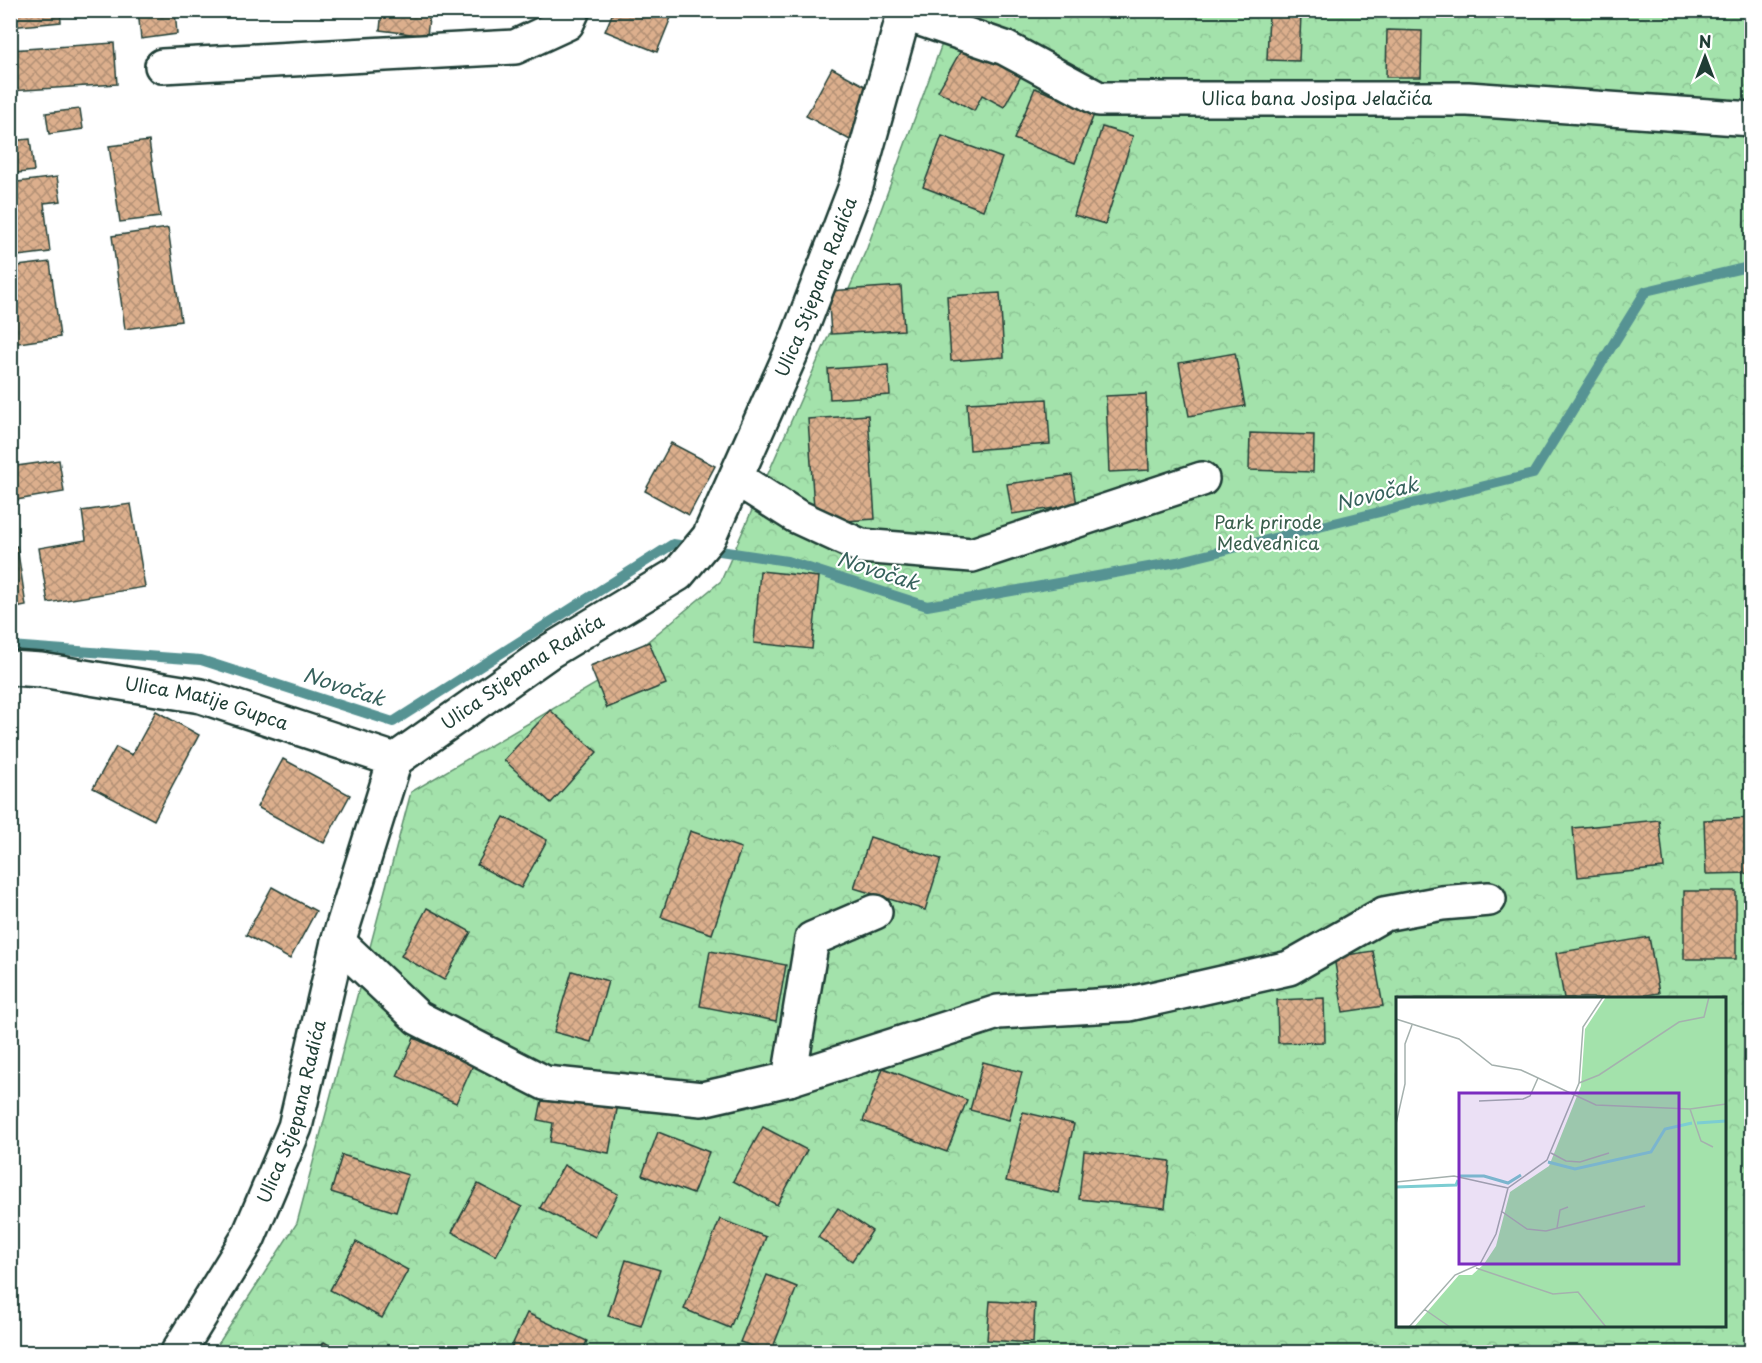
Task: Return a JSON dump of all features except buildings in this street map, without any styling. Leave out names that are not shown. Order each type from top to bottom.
[{"type":"street","points":[[162,66],[516,47],[567,23],[573,10]]},
{"type":"street","name":"Ulica bana Josipa Jelačića","points":[[903,11],[1005,48],[1099,99],[1468,99],[1752,119]]},
{"type":"street","name":"Ulica Stjepana Radića","points":[[178,1353],[248,1238],[296,1127],[338,942],[395,760],[550,651],[678,574],[709,537],[797,340],[856,186],[903,11]]},
{"type":"street","points":[[736,478],[796,516],[861,546],[972,555],[1202,480]]},
{"type":"street","name":"Ulica Matije Gupca","points":[[26,669],[201,696],[395,760]]},
{"type":"street","points":[[338,942],[418,1018],[545,1083],[702,1098],[789,1079],[998,1012],[1129,1004],[1289,968],[1384,914],[1442,903],[1488,899]]},
{"type":"street","points":[[789,1079],[812,939],[875,912]]},
{"type":"green space","name":"Park prirode Medvednica","points":[[954,11],[1751,11],[1751,1352],[213,1352],[297,1223],[411,792],[597,683],[721,581],[867,248]]},
{"type":"waterway","name":"Novočak","points":[[10,646],[201,660],[393,722],[673,544],[787,561],[927,606],[1177,562],[1533,474],[1646,291],[1752,266]]}]
